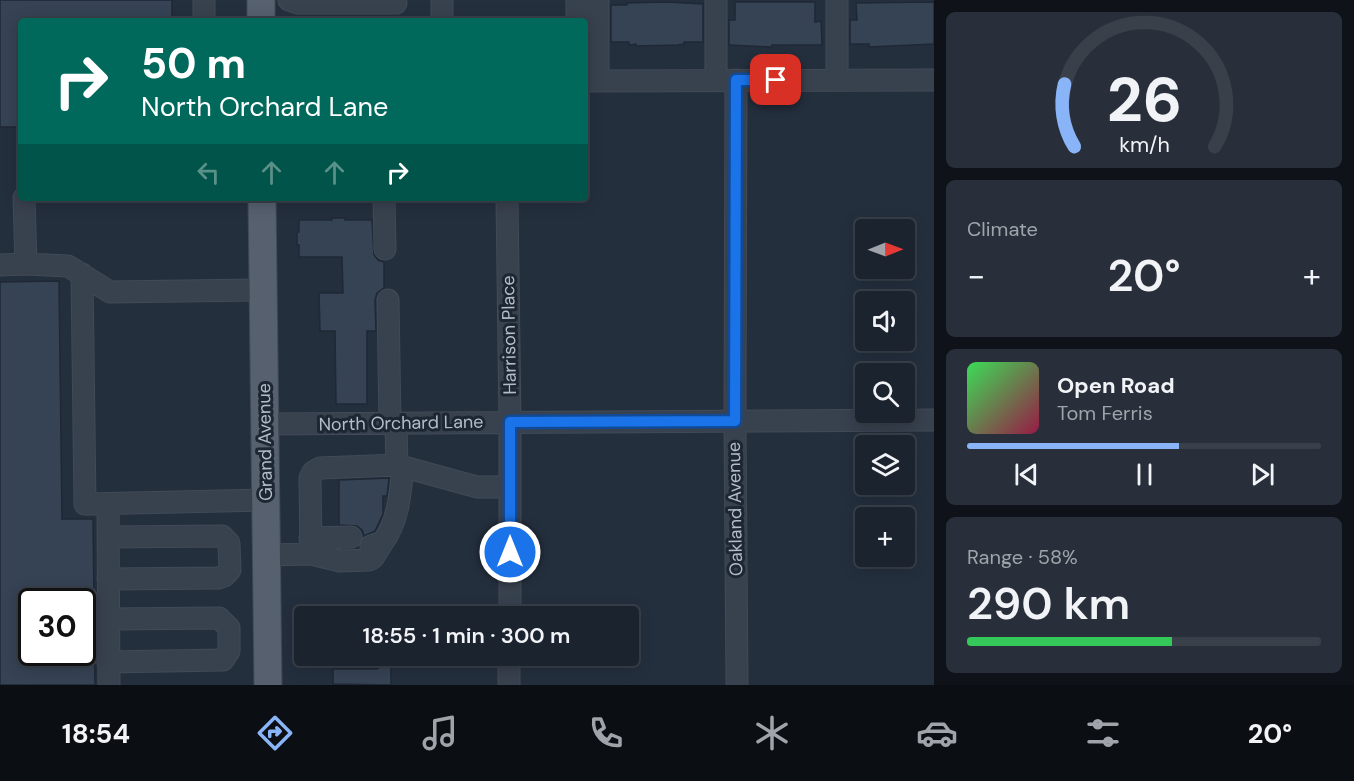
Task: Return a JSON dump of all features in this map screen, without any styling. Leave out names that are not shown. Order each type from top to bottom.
[{"type":"main road","points":[[261,0],[261,18]]},
{"type":"main road","name":"Grand Avenue","points":[[262,201],[268,685]]},
{"type":"street","points":[[204,0],[204,18]]},
{"type":"street","points":[[289,0],[298,3],[396,8]]},
{"type":"street","points":[[441,18],[442,0]]},
{"type":"street","points":[[577,0],[577,18]]},
{"type":"street","points":[[598,0],[592,81],[934,80]]},
{"type":"street","name":"Oakland Avenue","points":[[716,0],[726,80],[735,421],[737,685]]},
{"type":"street","points":[[837,0],[837,79]]},
{"type":"street","points":[[24,201],[26,264]]},
{"type":"street","points":[[384,201],[385,249]]},
{"type":"street","name":"Harrison Place","points":[[507,201],[510,606]]},
{"type":"street","points":[[0,265],[68,266],[110,292],[263,290]]},
{"type":"street","points":[[82,274],[84,504],[266,500]]},
{"type":"street","points":[[267,555],[310,546],[369,541],[393,526],[399,505],[400,466],[393,424],[388,300]]},
{"type":"street","name":"North Orchard Lane","points":[[265,424],[934,420]]},
{"type":"street","points":[[310,546],[310,478],[313,472],[320,468],[400,466],[477,487],[510,487]]},
{"type":"street","points":[[108,505],[109,685]]},
{"type":"street","points":[[108,537],[222,536],[229,543],[230,570],[218,578],[108,579]]},
{"type":"street","points":[[310,546],[340,561],[369,560],[374,558],[369,541]]},
{"type":"street","points":[[108,619],[219,618],[229,628],[229,651],[223,660],[108,662]]},
{"type":"street","points":[[509,666],[509,685]]},
{"type":"building","points":[[0,0],[172,0],[172,18],[18,18],[18,127],[0,127]]},
{"type":"building","points":[[667,2],[703,4],[703,42],[636,46],[636,44],[629,45],[629,42],[611,42],[611,5]]},
{"type":"building","points":[[735,2],[815,2],[815,22],[821,21],[822,45],[772,45],[772,47],[729,45],[729,20],[735,20]]},
{"type":"building","points":[[934,2],[934,44],[869,47],[869,44],[850,44],[850,20],[857,20],[856,3]]},
{"type":"building","points":[[332,218],[372,220],[374,255],[378,260],[384,262],[384,288],[377,293],[375,300],[376,331],[367,331],[367,404],[336,404],[335,331],[320,331],[319,293],[343,293],[342,257],[299,257],[297,232],[299,232],[299,220],[332,220]]},
{"type":"building","points":[[59,281],[62,519],[93,519],[94,588],[18,588],[18,666],[95,666],[95,685],[0,685],[0,282]]},
{"type":"building","points":[[389,478],[387,496],[383,496],[383,514],[375,531],[364,536],[362,530],[357,526],[339,525],[339,480]]},
{"type":"building","points":[[382,666],[391,666],[391,685],[333,684],[333,669],[377,669]]},
{"type":"route","points":[[510,552],[510,422],[735,421],[736,80],[776,80]]}]
